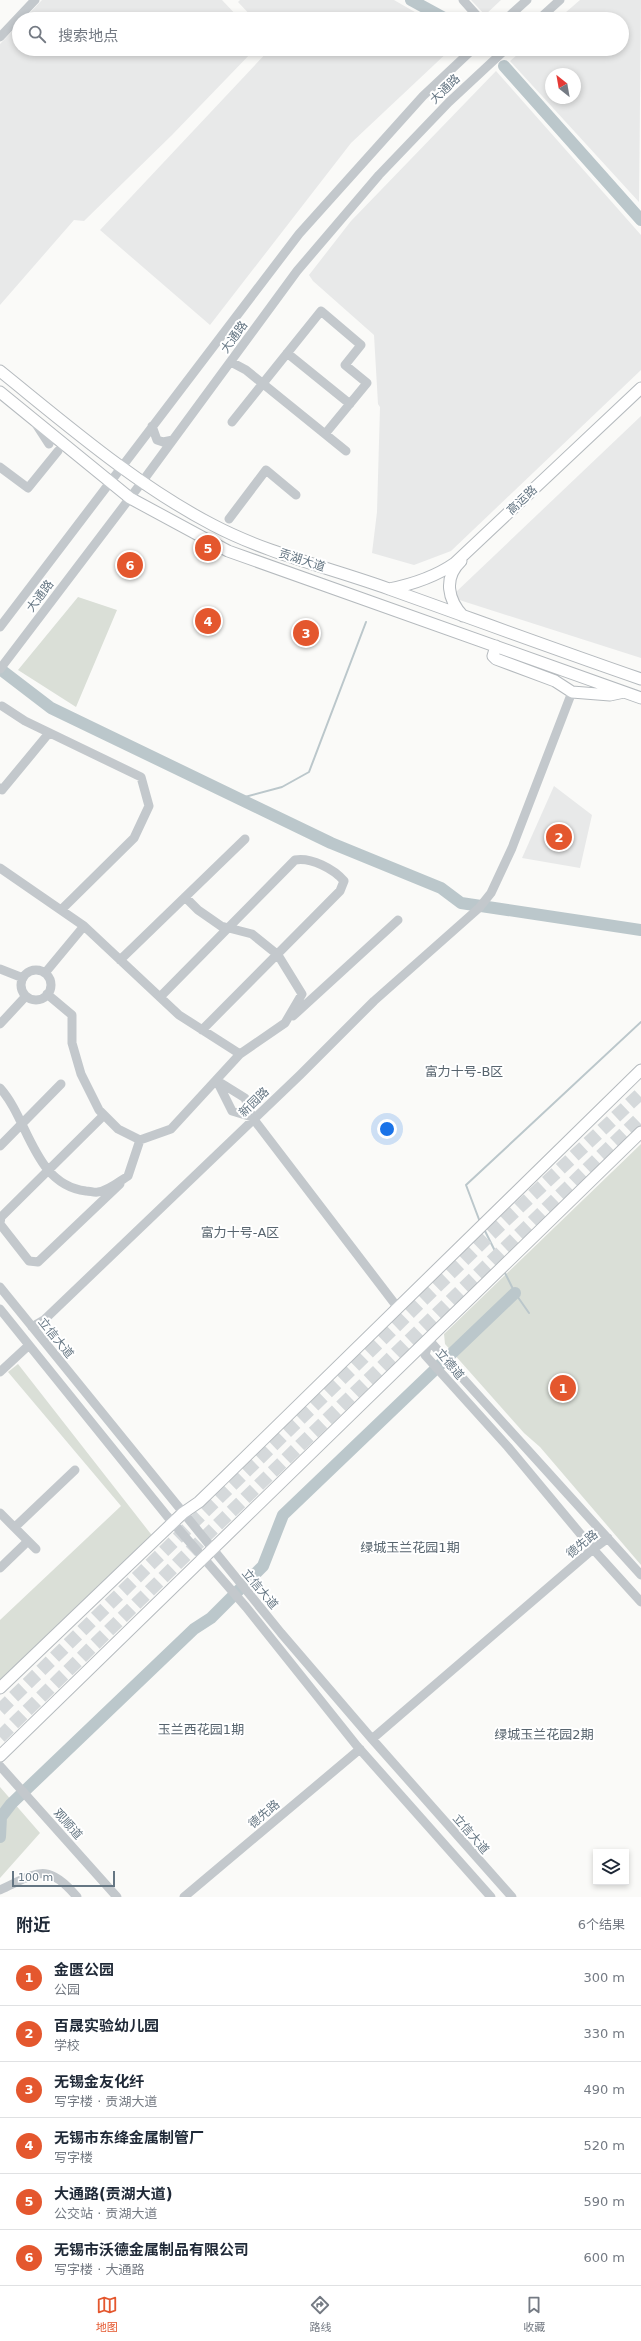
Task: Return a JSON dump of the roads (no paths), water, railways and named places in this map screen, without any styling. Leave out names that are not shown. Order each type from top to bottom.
[{"type":"main road","name":"贡湖大道","points":[[0,371],[142,482],[213,526],[270,549],[389,589],[465,618],[641,679]]},
{"type":"main road","name":"高运路","points":[[389,589],[427,579],[441,573],[455,563],[641,389]]},
{"type":"main road","name":"高运路","points":[[465,618],[455,607],[450,597],[450,582],[457,566],[641,389]]},
{"type":"main road","name":"贡湖大道","points":[[0,392],[130,498],[228,551],[641,698]]},
{"type":"main road","points":[[496,646],[493,656],[496,659],[555,681],[571,692],[610,695],[625,692]]},
{"type":"main road","points":[[0,1688],[183,1513],[204,1496],[442,1267],[482,1225],[641,1070]]},
{"type":"main road","points":[[0,1756],[641,1132]]},
{"type":"street","points":[[20,12],[31,0]]},
{"type":"street","points":[[24,12],[35,0]]},
{"type":"street","points":[[463,0],[474,12]]},
{"type":"street","points":[[514,12],[527,0]]},
{"type":"street","points":[[547,12],[560,0]]},
{"type":"street","points":[[0,33],[12,20]]},
{"type":"street","points":[[0,37],[12,24]]},
{"type":"street","name":"大通路","points":[[0,627],[299,234],[423,96],[466,56]]},
{"type":"street","name":"大通路","points":[[0,669],[142,482],[297,271],[379,175],[449,102],[498,56]]},
{"type":"street","points":[[232,422],[321,311],[362,345],[345,366],[367,383],[325,434]]},
{"type":"street","points":[[287,353],[350,404]]},
{"type":"street","points":[[231,362],[246,370],[346,451]]},
{"type":"street","points":[[33,419],[49,444]]},
{"type":"street","points":[[152,426],[157,440],[163,442],[173,440]]},
{"type":"street","points":[[0,467],[28,488],[58,451]]},
{"type":"street","points":[[229,519],[266,470],[296,495]]},
{"type":"street","name":"新园路","points":[[31,1326],[44,1320],[253,1118],[372,1000],[464,922],[490,892],[571,692]]},
{"type":"street","points":[[2,706],[25,721],[141,777],[149,806],[134,838],[60,910]]},
{"type":"street","points":[[0,788],[2,790],[49,733]]},
{"type":"street","points":[[120,960],[246,839]]},
{"type":"street","points":[[160,997],[230,928],[295,860],[302,859],[336,872],[344,881],[340,891],[202,1030]]},
{"type":"street","points":[[0,868],[84,926],[179,1015],[240,1054]]},
{"type":"street","points":[[185,897],[198,910],[221,926],[252,934],[278,954],[302,994],[285,1023]]},
{"type":"street","points":[[48,994],[72,1015],[72,1043],[81,1074],[99,1110],[118,1129],[140,1140],[171,1130],[240,1054],[285,1023],[398,920]]},
{"type":"street","points":[[45,973],[84,926]]},
{"type":"street","points":[[0,969],[23,978]]},
{"type":"street","points":[[35,970],[45,973],[50,981],[48,994],[35,1000],[26,996],[22,988],[23,978],[26,974],[35,970]]},
{"type":"street","points":[[0,1024],[26,996]]},
{"type":"street","points":[[216,1080],[232,1111],[253,1118]]},
{"type":"street","points":[[216,1080],[245,1098],[253,1118],[398,1308]]},
{"type":"street","points":[[0,1146],[61,1084]]},
{"type":"street","points":[[0,1088],[10,1099],[36,1154],[48,1170],[72,1189],[99,1192],[128,1176]]},
{"type":"street","points":[[104,1114],[1,1217],[0,1224],[29,1261],[38,1262],[128,1176],[140,1140]]},
{"type":"street","name":"立信大道","points":[[0,1287],[232,1573],[373,1740],[512,1897]]},
{"type":"street","name":"立信大道","points":[[0,1310],[173,1523],[224,1581],[361,1750],[491,1897]]},
{"type":"street","name":"立德道","points":[[429,1340],[641,1575]]},
{"type":"street","name":"立德道","points":[[429,1340],[425,1355],[508,1447],[594,1550],[641,1602]]},
{"type":"street","points":[[0,1370],[27,1345]]},
{"type":"street","points":[[14,1527],[75,1470]]},
{"type":"street","points":[[0,1514],[36,1548]]},
{"type":"street","name":"德先路","points":[[373,1740],[608,1538]]},
{"type":"street","points":[[0,1568],[28,1541]]},
{"type":"street","name":"德先路","points":[[184,1897],[361,1750]]},
{"type":"street","name":"德先路","points":[[190,1897],[361,1750]]},
{"type":"street","name":"观顺道","points":[[0,1766],[17,1788]]},
{"type":"street","name":"观顺道","points":[[0,1771],[117,1897]]},
{"type":"street","name":"观顺道","points":[[28,1800],[112,1897]]},
{"type":"street","points":[[0,1890],[36,1873],[51,1874],[64,1882],[77,1897]]},
{"type":"waterway","points":[[411,0],[433,12]]},
{"type":"waterway","points":[[504,66],[641,220]]},
{"type":"waterway","points":[[241,798],[282,787],[309,772],[366,622]]},
{"type":"waterway","points":[[0,669],[51,708],[331,843],[441,888],[461,903],[641,930]]},
{"type":"waterway","points":[[480,1222],[466,1185],[641,1022]]},
{"type":"waterway","points":[[484,1229],[501,1263]]},
{"type":"waterway","points":[[504,1271],[515,1293],[529,1313]]},
{"type":"waterway","points":[[0,1837],[1,1817],[11,1804],[194,1629],[211,1618],[263,1566],[283,1515],[515,1293]]},
{"type":"tunnel","points":[[0,1710],[491,1234],[641,1093]]},
{"type":"tunnel","points":[[0,1737],[182,1559],[641,1117]]},
{"type":"place","name":"大通路(贡湖大道)","points":[[208,548]]},
{"type":"place","name":"无锡市沃德金属制品有限公司","points":[[130,565]]},
{"type":"place","name":"无锡市东绛金属制管厂","points":[[208,621]]},
{"type":"place","name":"无锡金友化纤","points":[[306,633]]},
{"type":"place","name":"百晟实验幼儿园","points":[[559,837]]},
{"type":"place","name":"金匮公园","points":[[563,1388]]},
{"type":"district","name":"富力十号-B区","points":[[464,1071]]},
{"type":"district","name":"富力十号-A区","points":[[240,1232]]},
{"type":"district","name":"绿城玉兰花园1期","points":[[410,1547]]},
{"type":"district","name":"玉兰西花园1期","points":[[201,1729]]},
{"type":"district","name":"绿城玉兰花园2期","points":[[544,1734]]}]
